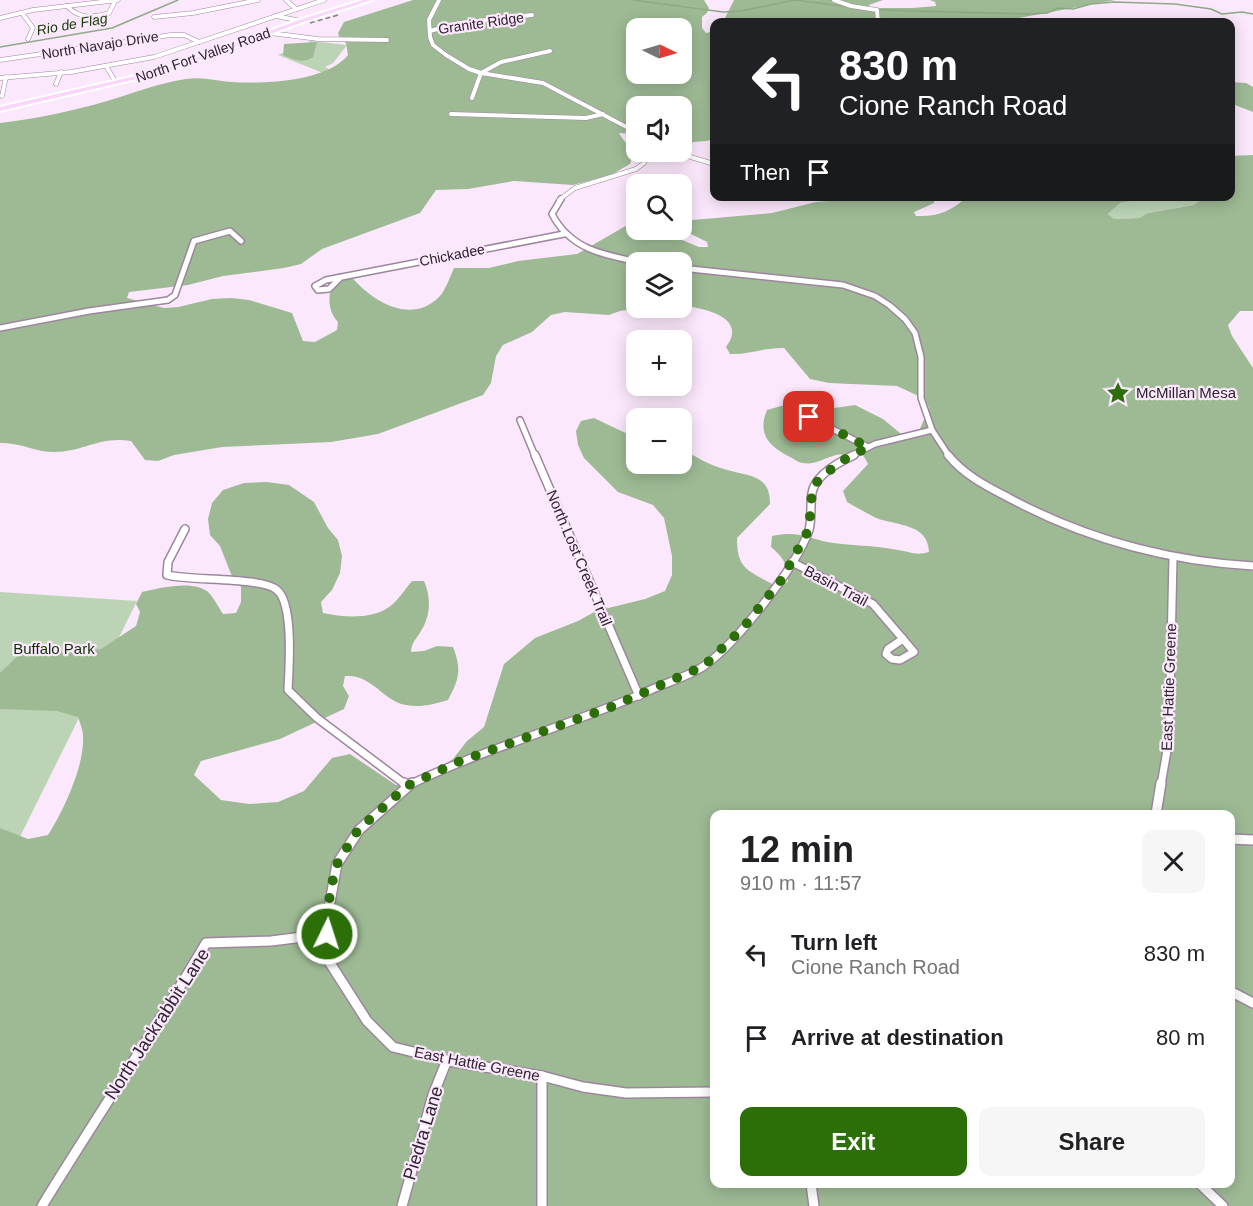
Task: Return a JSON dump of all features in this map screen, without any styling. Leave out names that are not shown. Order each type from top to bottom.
[{"type":"main road","name":"North Fort Valley Road","points":[[0,109],[164,71],[301,21],[369,0]]},
{"type":"street","points":[[67,6],[73,15],[81,18],[109,13],[117,0]]},
{"type":"street","points":[[0,18],[117,0]]},
{"type":"street","points":[[154,17],[194,13],[258,0]]},
{"type":"street","points":[[286,0],[296,9]]},
{"type":"street","points":[[0,78],[106,66],[154,57],[324,0]]},
{"type":"street","points":[[439,0],[429,20],[433,45],[469,69],[543,83],[626,127]]},
{"type":"street","points":[[834,0],[877,10],[878,18]]},
{"type":"street","points":[[22,13],[33,28],[28,39]]},
{"type":"street","name":"Granite Ridge","points":[[430,31],[460,23],[532,15]]},
{"type":"street","points":[[276,16],[301,21]]},
{"type":"street","points":[[229,25],[238,28]]},
{"type":"street","points":[[270,33],[318,39],[387,40]]},
{"type":"street","name":"North Navajo Drive","points":[[0,60],[171,34],[184,35],[199,42]]},
{"type":"street","points":[[472,98],[481,73],[501,62],[550,51]]},
{"type":"street","points":[[106,66],[115,81]]},
{"type":"street","points":[[56,84],[61,72]]},
{"type":"street","points":[[2,96],[6,77]]},
{"type":"street","points":[[451,114],[557,115],[586,118],[603,114]]},
{"type":"street","points":[[692,157],[710,163]]},
{"type":"street","points":[[626,259],[593,252],[577,244],[564,234],[552,214],[559,200],[578,186],[636,169],[644,162]]},
{"type":"street","points":[[0,328],[89,311],[168,300],[175,294],[194,241],[230,231],[241,241]]},
{"type":"street","name":"Chickadee","points":[[340,278],[429,258],[564,234]]},
{"type":"street","points":[[692,269],[849,287],[888,304],[907,321],[921,346],[920,396],[932,430],[948,454],[964,471],[992,489],[1067,527],[1173,558],[1253,566]]},
{"type":"street","points":[[789,407],[868,447]]},
{"type":"street","name":"North Lost Creek Trail","points":[[520,420],[639,696]]},
{"type":"street","name":"East Hattie Greene","points":[[710,1092],[626,1093],[583,1087],[542,1076],[447,1060],[393,1047],[367,1021],[330,963],[327,934],[330,891],[337,864],[358,830],[407,786],[458,762],[639,696],[704,666],[743,628],[782,579],[809,529],[812,491],[817,482],[838,463],[868,447],[932,430]]},
{"type":"street","points":[[185,529],[168,562],[167,575],[178,579],[234,581],[276,589],[283,596],[290,651],[288,690],[317,718],[407,786]]},
{"type":"street","name":"East Hattie Greene","points":[[1157,810],[1169,739],[1173,558]]},
{"type":"street","name":"Basin Trail","points":[[792,562],[873,604],[903,639]]},
{"type":"street","points":[[1235,839],[1253,840]]},
{"type":"street","name":"North Jackrabbit Lane","points":[[42,1206],[133,1059],[167,1010],[206,943],[271,941],[327,934]]},
{"type":"street","points":[[1235,994],[1253,1003]]},
{"type":"street","name":"Piedra Lane","points":[[402,1206],[433,1095],[447,1060]]},
{"type":"street","points":[[542,1076],[542,1206]]},
{"type":"street","points":[[812,1188],[814,1206]]},
{"type":"street","points":[[1204,1188],[1223,1206]]},
{"type":"green space","points":[[413,0],[704,0],[709,8],[702,17],[702,28],[706,33],[710,32],[710,140],[692,142],[692,96],[626,96],[626,133],[619,133],[626,143],[626,162],[630,162],[630,164],[611,175],[573,185],[514,181],[468,189],[436,190],[420,213],[322,249],[301,264],[223,276],[188,285],[129,292],[127,298],[164,308],[212,299],[249,300],[292,313],[303,341],[315,342],[337,330],[338,322],[331,311],[330,291],[339,273],[348,273],[366,292],[390,306],[415,309],[427,306],[439,297],[454,268],[489,268],[518,261],[577,254],[626,226],[626,240],[682,240],[699,247],[708,247],[707,242],[692,234],[692,220],[772,213],[829,201],[934,201],[914,212],[916,216],[924,216],[944,212],[962,201],[1132,201],[1120,203],[1108,214],[1114,219],[1139,218],[1148,213],[1194,205],[1199,201],[1235,201],[1235,156],[1253,155],[1253,311],[1240,311],[1228,325],[1232,336],[1253,368],[1253,1206],[0,1206],[0,828],[28,839],[48,835],[60,814],[77,774],[83,748],[83,736],[78,717],[57,711],[0,709],[0,673],[25,649],[42,645],[56,652],[78,653],[101,649],[136,626],[140,612],[136,604],[142,592],[175,586],[192,586],[207,591],[223,614],[236,613],[241,602],[241,587],[231,574],[220,546],[210,535],[208,519],[212,503],[223,490],[244,483],[267,482],[289,485],[314,502],[328,528],[338,540],[342,556],[340,573],[332,590],[321,602],[323,613],[348,616],[374,614],[392,604],[412,581],[424,581],[429,600],[428,612],[411,652],[424,651],[437,646],[453,647],[458,662],[457,680],[448,700],[422,706],[406,705],[398,703],[363,679],[345,676],[343,686],[349,696],[344,709],[280,739],[201,761],[194,775],[221,800],[249,804],[278,802],[304,791],[332,758],[350,754],[396,785],[417,784],[453,759],[467,741],[484,727],[504,664],[535,638],[578,621],[596,611],[645,599],[665,591],[672,575],[672,556],[664,518],[653,505],[618,492],[584,458],[578,445],[576,431],[581,421],[594,418],[626,433],[626,474],[692,474],[692,454],[713,465],[762,481],[769,494],[770,504],[737,538],[738,549],[739,557],[746,568],[774,585],[788,582],[788,576],[784,562],[771,547],[772,536],[795,534],[827,542],[880,547],[917,554],[929,552],[923,536],[917,531],[876,518],[847,502],[843,491],[868,464],[863,455],[838,455],[814,463],[801,463],[771,444],[764,433],[763,426],[767,410],[781,406],[800,407],[814,411],[855,405],[883,419],[906,438],[916,438],[929,408],[925,399],[897,386],[829,383],[810,379],[784,348],[730,354],[726,347],[732,337],[732,328],[727,321],[711,312],[692,308],[692,252],[626,252],[626,310],[609,315],[565,312],[551,315],[532,332],[503,345],[496,356],[491,383],[483,395],[378,434],[331,442],[222,447],[174,455],[158,461],[145,460],[131,441],[100,442],[74,450],[54,452],[0,443],[0,123],[67,111],[186,79],[200,78],[253,83],[307,77],[338,64],[348,55],[346,43],[340,39],[338,33],[344,22]]},
{"type":"green space","points":[[734,0],[883,0],[869,5],[870,8],[912,8],[936,6],[935,2],[930,0],[1115,0],[1019,18],[725,18]]},
{"type":"green space","points":[[311,41],[347,45],[333,63],[325,67],[331,70],[323,73],[278,55]]},
{"type":"green space","points":[[317,42],[313,57],[309,59],[298,60],[283,55],[284,44]]},
{"type":"green space","points":[[1235,82],[1246,83],[1253,87],[1253,112],[1235,105]]},
{"type":"green space","points":[[1199,201],[1194,205],[1148,213],[1139,218],[1114,219],[1108,214],[1120,203]]},
{"type":"green space","name":"Buffalo Park","points":[[0,592],[137,601],[0,877]]},
{"type":"waterway","name":"Rio de Flag","points":[[0,47],[112,28],[178,0]]},
{"type":"waterway","points":[[633,0],[723,12],[741,11],[795,0],[850,7]]},
{"type":"waterway","points":[[877,10],[1031,14],[1047,13],[1058,8],[1073,9],[1091,4],[1114,2],[1175,4],[1211,9],[1222,14],[1242,12],[1253,14]]},
{"type":"railway","points":[[310,23],[338,15]]},
{"type":"place","name":"McMillan Mesa","points":[[1118,393]]},
{"type":"route","points":[[327,934],[330,891],[337,864],[358,830],[407,786],[458,762],[509,742],[639,696],[704,666],[743,628],[782,579],[801,545],[809,529],[810,502],[817,482],[838,463],[868,447],[809,417]]}]
